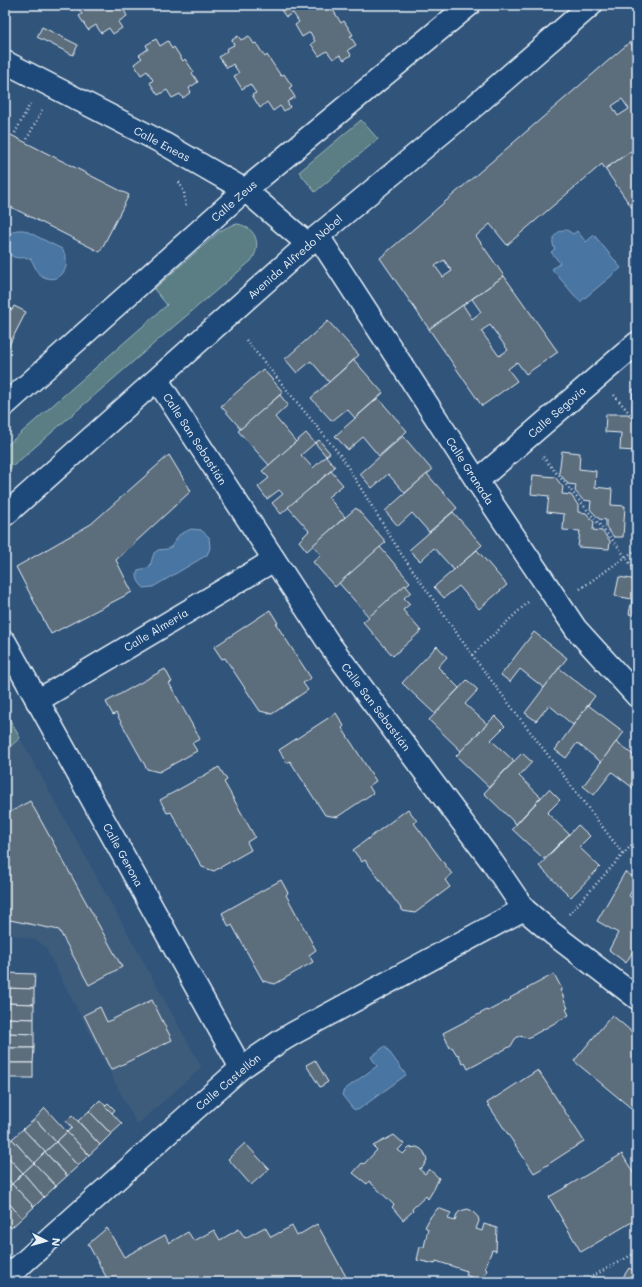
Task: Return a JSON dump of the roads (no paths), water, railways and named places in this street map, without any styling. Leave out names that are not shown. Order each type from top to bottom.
[{"type":"street","name":"Calle Zeus","points":[[5,405],[245,190],[469,5]]},
{"type":"street","name":"Avenida Alfredo Nobel","points":[[5,515],[313,240],[478,103],[591,5]]},
{"type":"street","name":"Calle Eneas","points":[[5,62],[163,144],[245,190],[313,240]]},
{"type":"street","name":"Calle Granada","points":[[313,240],[576,629],[637,696]]},
{"type":"street","name":"Calle Segovia","points":[[477,481],[637,342]]},
{"type":"street","name":"Calle San Sebastián","points":[[156,380],[330,646],[487,856],[524,909],[552,933],[637,998]]},
{"type":"street","name":"Calle Almería","points":[[37,701],[274,560]]},
{"type":"street","name":"Calle Gerona","points":[[5,642],[241,1068]]},
{"type":"street","name":"Calle Castellón","points":[[5,1279],[241,1068],[289,1036],[524,909]]}]
